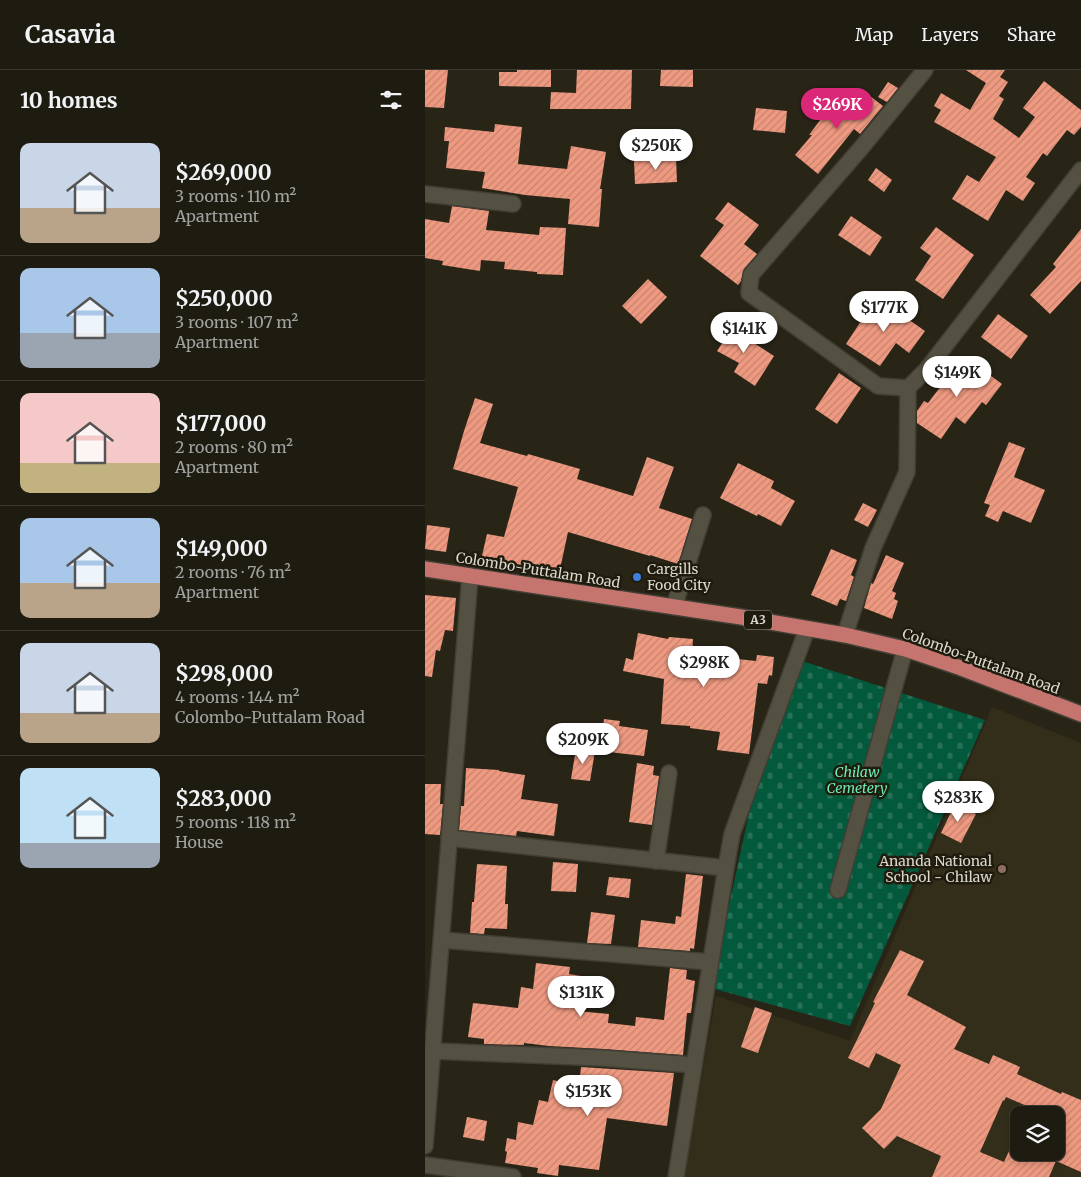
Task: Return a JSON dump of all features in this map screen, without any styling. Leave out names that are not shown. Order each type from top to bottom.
[{"type":"highway","name":"Colombo-Puttalam Road","points":[[425,569],[845,635],[905,649],[961,668],[1081,714]]},
{"type":"street","points":[[908,388],[878,386],[749,293],[751,274],[862,147],[925,70]]},
{"type":"street","points":[[845,635],[873,548],[907,472],[908,388],[927,369],[1081,170]]},
{"type":"street","points":[[425,194],[513,204]]},
{"type":"street","points":[[674,607],[703,515]]},
{"type":"street","points":[[425,1146],[470,576]]},
{"type":"street","points":[[676,1177],[732,834],[807,629]]},
{"type":"street","points":[[838,890],[905,649]]},
{"type":"street","points":[[656,860],[669,773]]},
{"type":"street","points":[[449,838],[726,868]]},
{"type":"street","points":[[442,940],[710,962]]},
{"type":"street","points":[[433,1051],[603,1058],[693,1066]]},
{"type":"street","points":[[425,1165],[513,1177]]},
{"type":"shaded area","name":"Ananda National School - Chilaw","points":[[992,707],[1081,743],[1081,1177],[684,1177],[716,996],[850,1041]]},
{"type":"green space","name":"Chilaw Cemetery","points":[[799,660],[985,720],[850,1026],[711,988],[750,809]]},
{"type":"building","points":[[425,70],[448,70],[444,108],[425,107]]},
{"type":"building","points":[[517,70],[551,70],[551,87],[499,86],[499,72],[517,72]]},
{"type":"building","points":[[577,70],[632,70],[631,109],[550,109],[551,92],[576,93]]},
{"type":"building","points":[[661,70],[693,70],[693,87],[660,86]]},
{"type":"building","points":[[966,70],[1005,70],[1000,77],[1008,82],[999,96],[1004,99],[993,119],[1019,138],[1035,117],[1023,108],[1044,81],[1081,110],[1081,127],[1074,135],[1067,130],[1047,156],[1043,153],[1026,177],[1035,183],[1023,201],[1006,190],[988,221],[952,199],[967,175],[979,182],[996,157],[934,122],[941,110],[934,106],[941,93],[970,110],[986,83]]},
{"type":"building","points":[[888,82],[898,88],[887,102],[878,97]]},
{"type":"building","points":[[866,93],[883,106],[860,134],[854,129],[818,174],[795,155],[812,135],[809,135],[823,116],[825,118],[844,95],[852,102],[858,95],[862,98]]},
{"type":"building","points":[[756,108],[787,111],[785,133],[753,130]]},
{"type":"building","points":[[495,124],[522,127],[518,164],[567,169],[571,146],[606,152],[600,189],[602,189],[599,227],[568,224],[570,199],[525,195],[482,188],[485,172],[446,168],[449,141],[444,141],[445,127],[494,132]]},
{"type":"building","points":[[676,158],[677,182],[635,184],[634,161]]},
{"type":"building","points":[[876,168],[892,180],[884,192],[868,180]]},
{"type":"building","points":[[728,202],[759,225],[744,244],[757,254],[744,269],[738,285],[700,256],[724,225],[715,219]]},
{"type":"building","points":[[452,206],[489,211],[486,230],[539,235],[540,227],[566,228],[563,275],[537,274],[537,272],[504,269],[505,262],[481,260],[480,271],[442,265],[443,261],[425,258],[425,219],[449,223]]},
{"type":"building","points":[[851,216],[882,237],[870,256],[838,235]]},
{"type":"building","points":[[936,227],[974,255],[943,299],[915,280],[931,256],[920,248]]},
{"type":"building","points":[[1081,229],[1081,281],[1050,314],[1030,295],[1056,267],[1053,264]]},
{"type":"building","points":[[648,279],[667,297],[641,324],[622,306]]},
{"type":"building","points":[[878,298],[925,331],[909,353],[896,343],[880,366],[846,344]]},
{"type":"building","points":[[998,314],[1028,336],[1011,359],[981,337]]},
{"type":"building","points":[[727,321],[739,328],[737,332],[774,356],[755,386],[734,372],[739,363],[717,351],[725,339],[718,335]]},
{"type":"building","points":[[964,356],[1002,384],[986,405],[982,402],[965,424],[956,417],[941,439],[917,423],[917,411],[924,401],[928,403]]},
{"type":"building","points":[[839,373],[861,388],[837,424],[815,409]]},
{"type":"building","points":[[475,398],[493,404],[480,443],[580,469],[577,479],[633,496],[647,457],[674,467],[659,508],[692,519],[678,564],[568,532],[559,574],[500,561],[499,564],[481,560],[487,534],[504,537],[518,487],[453,469]]},
{"type":"building","points":[[1009,442],[1025,448],[1014,477],[1045,490],[1031,523],[1003,511],[998,522],[985,516],[990,505],[984,503]]},
{"type":"building","points":[[738,463],[774,481],[771,488],[795,501],[781,526],[720,498]]},
{"type":"building","points":[[863,503],[877,510],[868,527],[854,520]]},
{"type":"building","points":[[427,525],[450,528],[446,552],[425,549]]},
{"type":"building","points":[[831,549],[857,560],[851,575],[854,577],[846,601],[840,599],[837,606],[811,595]]},
{"type":"building","points":[[886,555],[904,563],[892,591],[896,593],[894,599],[898,601],[892,619],[864,608],[871,583],[873,584]]},
{"type":"building","points":[[425,595],[456,598],[453,631],[445,630],[440,651],[436,650],[432,677],[425,676]]},
{"type":"building","points":[[638,633],[668,639],[669,637],[693,639],[692,654],[756,661],[757,655],[774,657],[772,676],[769,675],[767,684],[758,683],[749,754],[717,750],[720,732],[690,728],[690,726],[661,724],[664,679],[623,671],[626,658],[633,660]]},
{"type":"building","points":[[604,719],[620,721],[619,726],[648,730],[644,756],[600,751]]},
{"type":"building","points":[[576,749],[595,751],[590,781],[571,779]]},
{"type":"building","points":[[637,763],[654,766],[653,775],[659,776],[652,825],[629,822]]},
{"type":"building","points":[[466,768],[499,770],[525,775],[521,799],[558,804],[554,836],[517,831],[516,836],[459,830],[461,806],[464,806]]},
{"type":"building","points":[[425,784],[441,784],[440,804],[443,804],[440,835],[425,834]]},
{"type":"building","points":[[955,804],[976,814],[961,843],[941,833]]},
{"type":"building","points":[[553,862],[578,864],[576,892],[551,891]]},
{"type":"building","points":[[477,864],[507,866],[505,904],[508,904],[507,929],[485,928],[484,934],[470,933]]},
{"type":"building","points":[[686,874],[703,876],[694,949],[690,948],[690,951],[638,947],[641,920],[675,924],[676,916],[681,917]]},
{"type":"building","points":[[609,877],[631,879],[629,898],[606,895]]},
{"type":"building","points":[[591,912],[615,915],[611,944],[587,943]]},
{"type":"building","points":[[900,950],[924,961],[907,995],[966,1027],[954,1049],[989,1064],[993,1055],[1020,1067],[1017,1074],[1061,1094],[1062,1092],[1081,1100],[1081,1172],[1056,1161],[1049,1177],[932,1177],[941,1156],[897,1136],[884,1149],[862,1128],[881,1109],[901,1065],[876,1053],[869,1068],[848,1058],[875,1003],[873,1002]]},
{"type":"building","points":[[536,963],[570,967],[569,974],[581,976],[577,1011],[609,1014],[608,1023],[635,1026],[636,1017],[664,1020],[670,968],[687,970],[686,979],[695,981],[691,1013],[687,1013],[683,1055],[524,1043],[524,1045],[484,1044],[484,1039],[468,1037],[473,1003],[518,1008],[521,987],[533,989]]},
{"type":"building","points":[[755,1007],[772,1013],[758,1053],[741,1047]]},
{"type":"building","points":[[581,1067],[674,1073],[667,1126],[607,1118],[599,1170],[559,1165],[558,1176],[537,1173],[538,1168],[505,1163],[507,1138],[516,1140],[518,1122],[533,1125],[539,1100],[548,1102],[553,1080],[579,1086]]},
{"type":"building","points":[[467,1117],[487,1121],[484,1141],[463,1137]]},
{"type":"place","name":"Cargills Food City","points":[[637,577]]},
{"type":"place","name":"Ananda National School - Chilaw","points":[[1002,869]]}]
